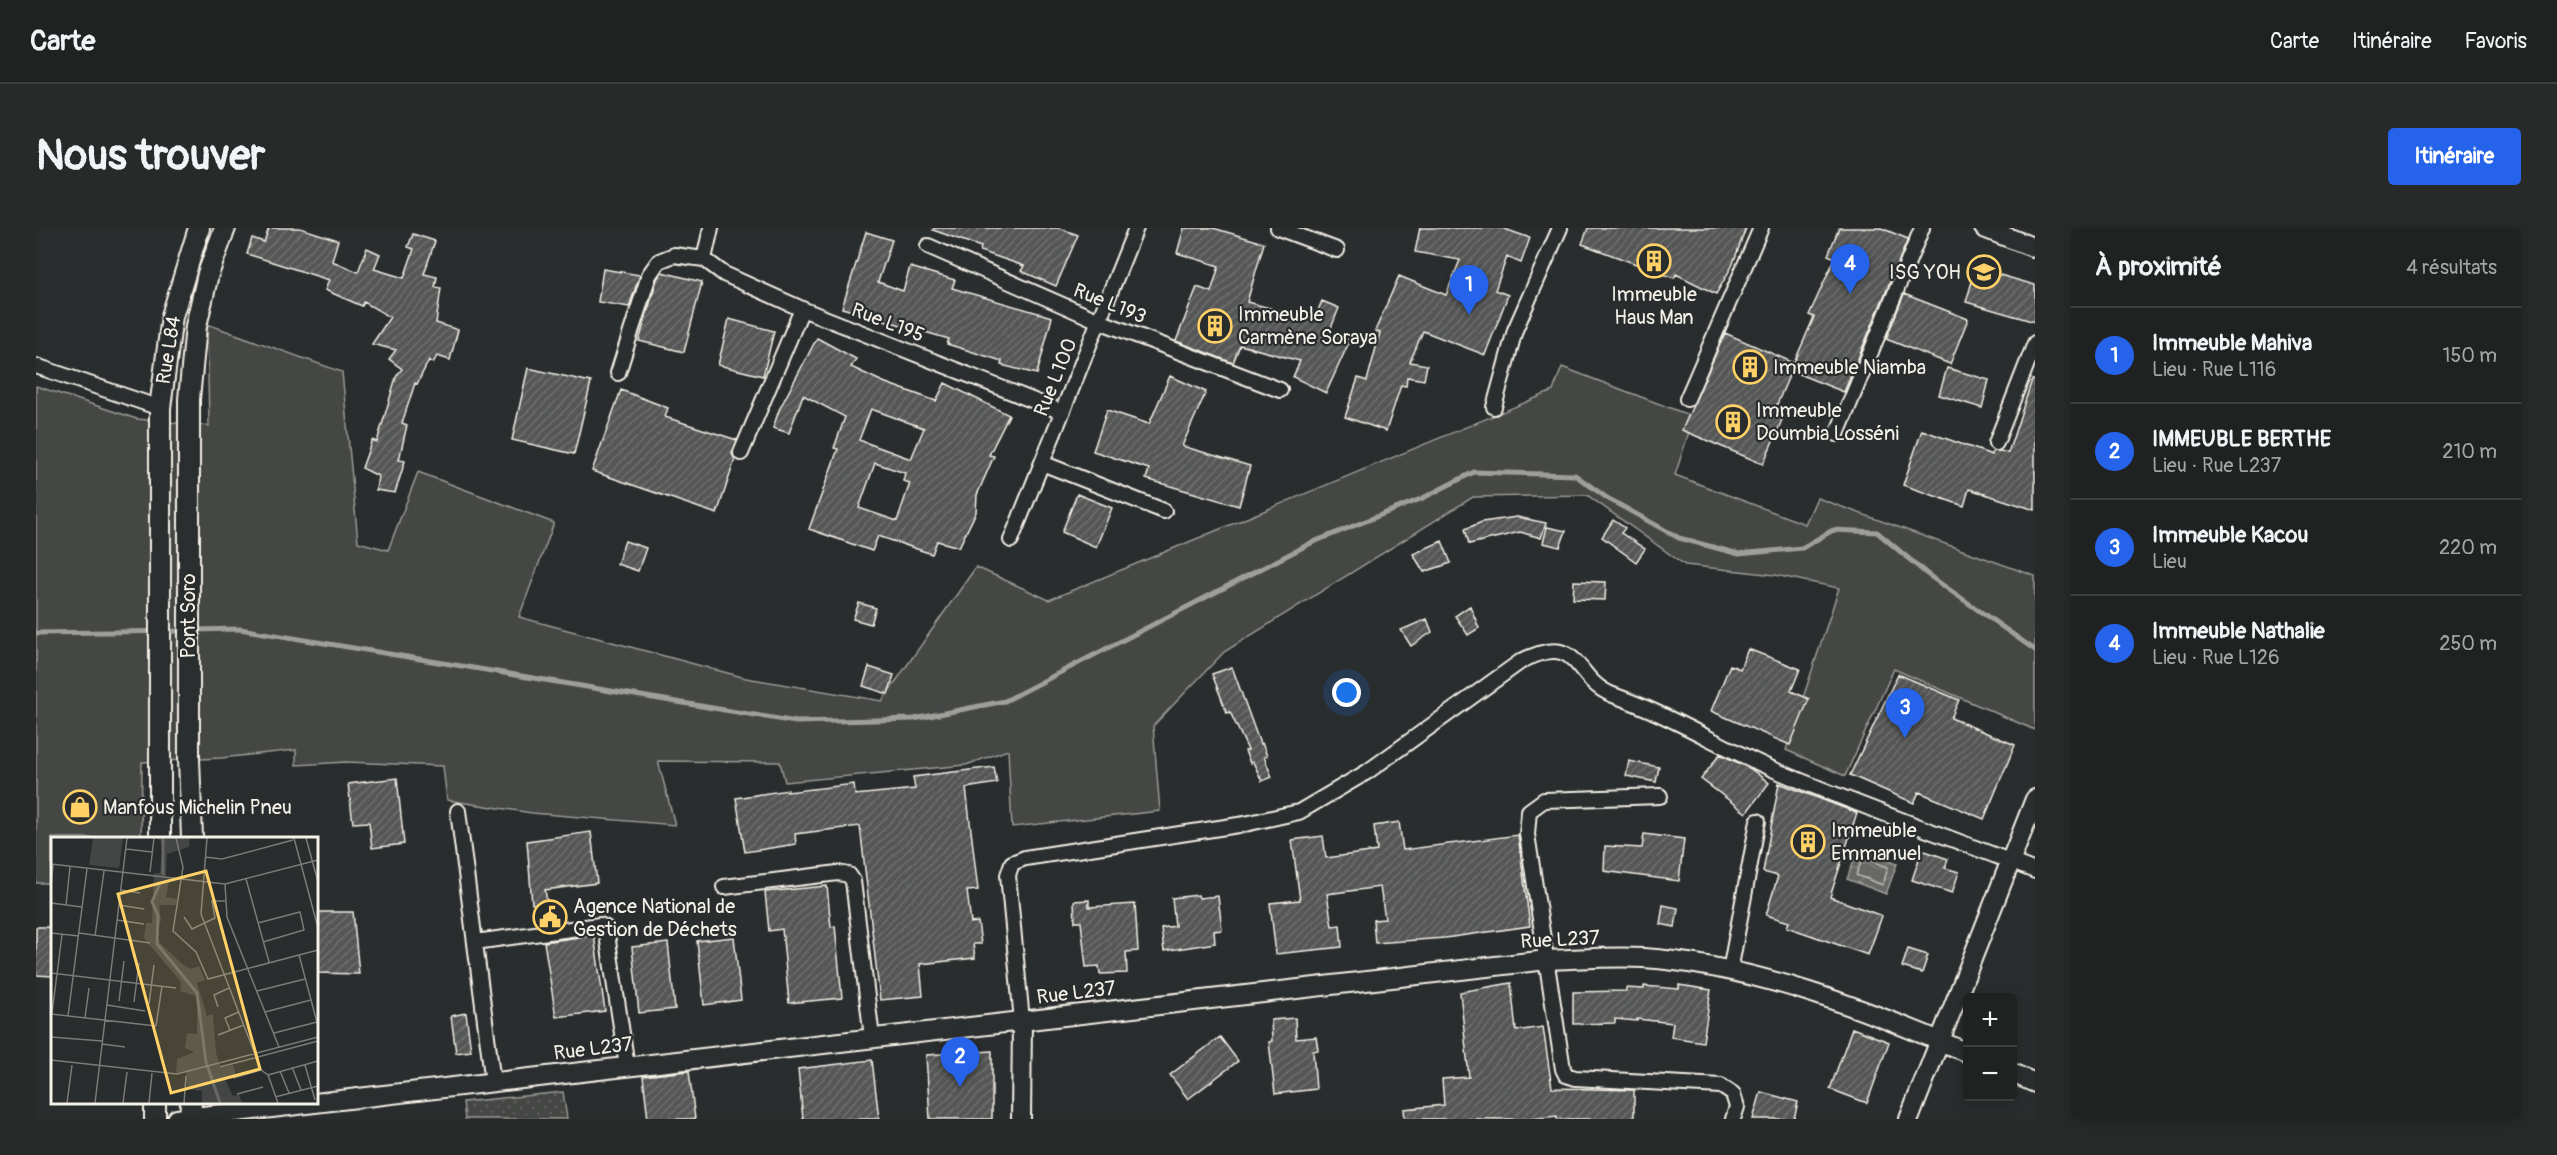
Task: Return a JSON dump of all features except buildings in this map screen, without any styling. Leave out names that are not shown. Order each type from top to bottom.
[{"type":"main road","name":"Rue L84","points":[[161,475],[160,408],[172,316],[199,228]]},
{"type":"main road","name":"Rue L84","points":[[187,473],[189,399],[196,326],[208,274],[225,228]]},
{"type":"main road","name":"Pont Soro","points":[[187,473],[189,759],[192,837]]},
{"type":"main road","name":"Pont Soro","points":[[160,837],[161,475]]},
{"type":"street","points":[[618,373],[649,275],[659,261],[674,255],[704,259],[711,228]]},
{"type":"street","name":"Rue L100","points":[[1011,540],[1136,228]]},
{"type":"street","points":[[1278,228],[1337,250]]},
{"type":"street","points":[[1494,407],[1515,330],[1560,228]]},
{"type":"street","points":[[1687,399],[1761,228]]},
{"type":"street","points":[[1838,434],[1922,228]]},
{"type":"street","points":[[1984,228],[2035,248]]},
{"type":"street","name":"Rue L193","points":[[928,246],[1099,321],[1280,390]]},
{"type":"street","name":"Rue L195","points":[[704,259],[724,274],[802,309],[1062,412]]},
{"type":"street","points":[[741,453],[802,309]]},
{"type":"street","points":[[1996,443],[2035,343]]},
{"type":"street","points":[[36,366],[160,408]]},
{"type":"street","points":[[1042,462],[1164,511]]},
{"type":"street","points":[[1021,1119],[1022,1021],[1008,875],[1012,863],[1024,858],[1245,824],[1299,812],[1367,772],[1520,662],[1540,651],[1568,655],[1586,671],[1598,689],[1650,708],[1776,770],[2035,871]]},
{"type":"street","points":[[1660,796],[1544,800],[1529,811],[1527,834],[1566,1075],[1575,1078],[1721,1086],[1733,1094],[1737,1107],[1733,1119]]},
{"type":"street","points":[[1910,1119],[2035,799]]},
{"type":"street","points":[[458,811],[493,1083]]},
{"type":"street","points":[[1730,971],[1758,821]]},
{"type":"street","points":[[724,887],[838,873],[849,875],[854,881],[872,1038]]},
{"type":"street","points":[[474,942],[600,925],[606,928],[627,1066]]},
{"type":"street","name":"Rue L237","points":[[318,1101],[493,1083],[1547,960],[1643,958],[1730,971],[1779,983],[1963,1051]]},
{"type":"street","points":[[2017,1075],[2035,1083]]},
{"type":"street","name":"Rue L237","points":[[187,1115],[292,1104]]},
{"type":"shaded area","points":[[207,324],[342,372],[358,542],[388,550],[418,472],[554,523],[519,617],[746,678],[882,701],[976,567],[1049,600],[1553,391],[1562,367],[1694,417],[1675,475],[1805,524],[1817,498],[2035,576],[2035,730],[1894,669],[1845,776],[1786,750],[1839,588],[1775,575],[1685,565],[1587,495],[1473,497],[1224,652],[1153,726],[1160,811],[1012,827],[1008,750],[966,765],[785,782],[780,762],[658,761],[675,825],[532,813],[447,800],[443,766],[346,762],[296,765],[296,750],[221,758],[142,762],[141,837],[51,837],[51,883],[36,883],[36,386],[137,419],[209,426]]},
{"type":"shaded area","points":[[563,1092],[567,1119],[465,1119],[463,1102]]},
{"type":"water","points":[[1858,849],[1897,864],[1886,894],[1847,879]]},
{"type":"waterway","points":[[194,630],[240,629],[796,722],[914,719],[1005,701],[1311,543],[1423,498],[1474,472],[1575,475],[1607,498],[1679,538],[1739,554],[1802,548],[1833,530],[1877,532],[1927,574],[2035,650]]},
{"type":"waterway","points":[[36,633],[184,631]]},
{"type":"place","name":"Immeuble Haus Man","points":[[1654,261]]},
{"type":"place","name":"ISG YOH","points":[[1984,272]]},
{"type":"place","name":"Immeuble Nathalie","points":[[1850,294]]},
{"type":"place","name":"Immeuble Mahiva","points":[[1469,315]]},
{"type":"place","name":"Immeuble Carmène Soraya","points":[[1215,326]]},
{"type":"place","name":"Immeuble Niamba","points":[[1750,367]]},
{"type":"place","name":"Immeuble Doumbia Losséni","points":[[1733,422]]},
{"type":"place","name":"Immeuble Kacou","points":[[1905,738]]},
{"type":"place","name":"Manfous Michelin Pneu","points":[[80,807]]},
{"type":"place","name":"Immeuble Emmanuel","points":[[1808,842]]},
{"type":"place","name":"Agence National de Gestion de Déchets","points":[[550,917]]},
{"type":"place","name":"IMMEUBLE BERTHE","points":[[960,1087]]}]
